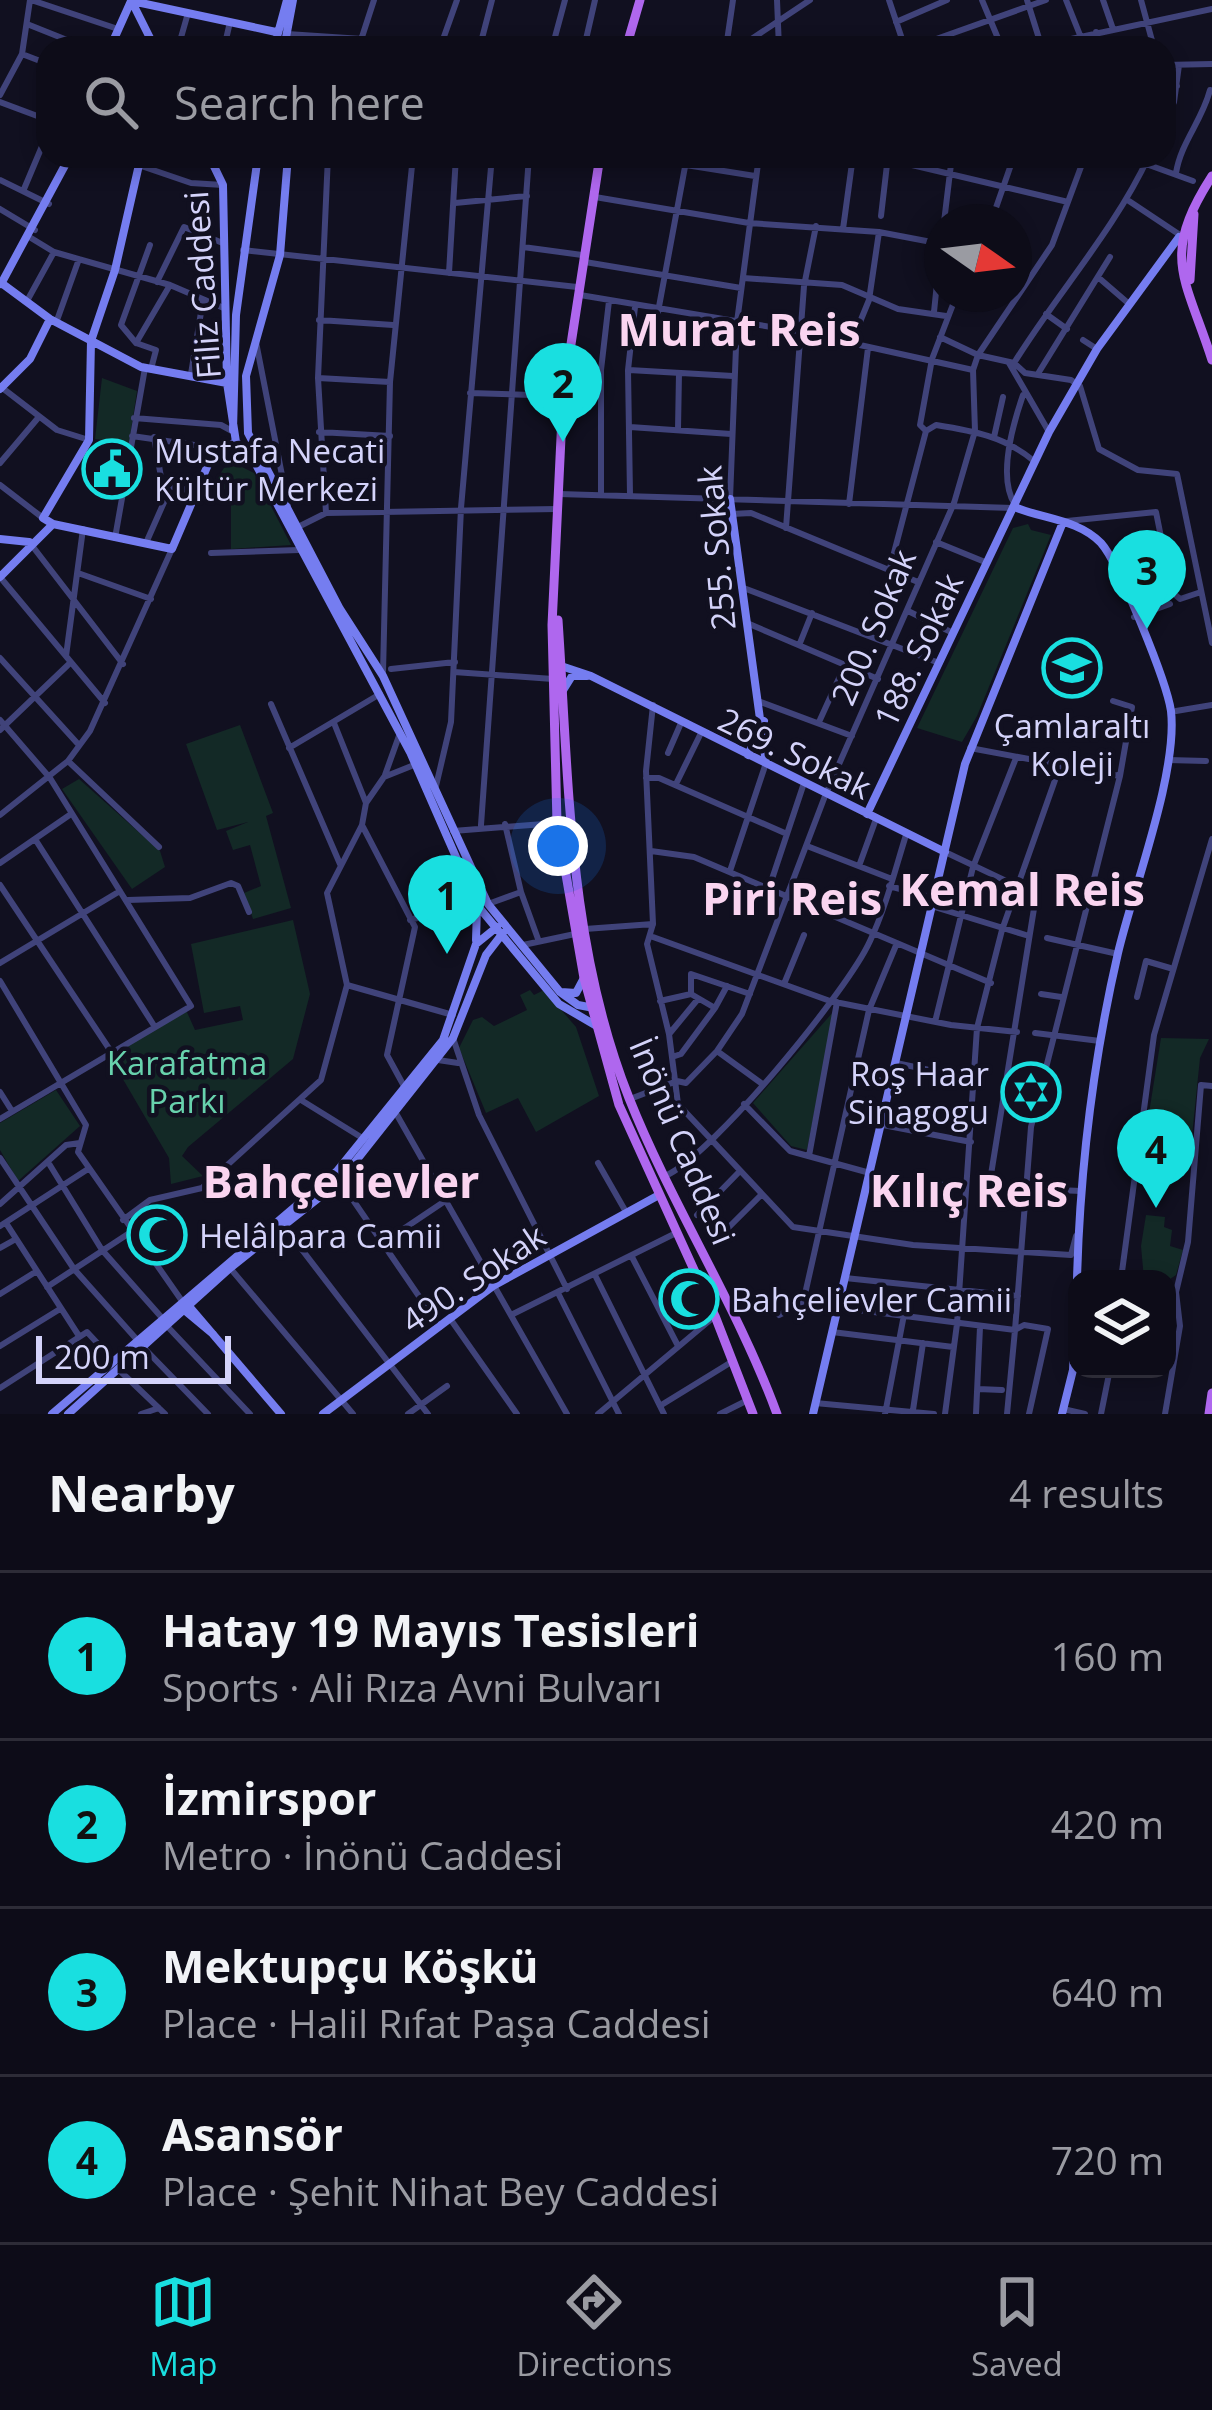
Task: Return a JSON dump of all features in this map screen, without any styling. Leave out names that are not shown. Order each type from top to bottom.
[{"type":"main road","points":[[115,36],[132,0]]},
{"type":"main road","points":[[132,0],[280,33]]},
{"type":"main road","points":[[132,0],[150,36]]},
{"type":"main road","points":[[279,36],[290,0]]},
{"type":"main road","points":[[630,36],[640,0]]},
{"type":"main road","points":[[125,16],[133,9],[139,13]]},
{"type":"main road","points":[[65,168],[33,234],[1,283],[53,321],[148,368],[227,383],[236,442],[247,452],[380,694],[480,904],[559,1004],[597,1028]]},
{"type":"main road","points":[[138,168],[116,270],[91,341],[89,440],[43,518],[172,549],[217,448],[245,442],[248,433]]},
{"type":"main road","name":"Filiz Caddesi","points":[[215,168],[223,185],[227,383],[244,410]]},
{"type":"main road","points":[[232,431],[243,250],[256,168]]},
{"type":"main road","points":[[185,1306],[337,1172],[407,1091],[455,1015],[476,944],[480,904],[387,673],[363,645],[248,433],[244,410],[254,337],[280,255],[287,168]]},
{"type":"main road","name":"İnönü Caddesi","points":[[598,168],[563,396],[556,590],[562,750],[584,978],[629,1099],[777,1414]]},
{"type":"main road","points":[[1078,384],[1184,238],[1212,177]]},
{"type":"main road","points":[[1078,384],[1128,303],[1184,238]]},
{"type":"main road","points":[[1184,238],[1182,272],[1212,360]]},
{"type":"main road","points":[[1,387],[30,359],[53,321]]},
{"type":"main road","name":"188. Sokak","points":[[872,817],[985,562],[1078,384]]},
{"type":"main road","points":[[191,504],[193,491],[217,448],[239,426],[248,433]]},
{"type":"main road","points":[[217,448],[247,452]]},
{"type":"main road","name":"255. Sokak","points":[[730,499],[764,720],[766,763]]},
{"type":"main road","points":[[1017,508],[1064,522],[1104,546],[1153,653],[1171,712],[1165,760],[1118,954],[1084,1130],[1077,1270]]},
{"type":"main road","points":[[814,1408],[883,1125],[929,901],[969,748],[1064,522]]},
{"type":"main road","points":[[0,577],[29,542],[53,524]]},
{"type":"main road","points":[[0,538],[29,542]]},
{"type":"main road","name":"İnönü Caddesi","points":[[557,664],[553,679],[557,823],[597,1028],[619,1105],[716,1316],[752,1414]]},
{"type":"main road","name":"269. Sokak","points":[[557,664],[591,676],[803,786],[944,852]]},
{"type":"main road","points":[[561,693],[572,676],[591,676]]},
{"type":"main road","points":[[748,755],[764,720]]},
{"type":"main road","points":[[476,944],[504,937]]},
{"type":"main road","points":[[504,937],[560,992],[595,1011]]},
{"type":"main road","points":[[68,1414],[164,1322],[340,1181],[439,1060],[453,1038],[482,963],[504,937]]},
{"type":"main road","points":[[560,992],[576,992],[584,978]]},
{"type":"main road","points":[[580,1016],[595,1011]]},
{"type":"main road","name":"490. Sokak","points":[[322,1414],[493,1286],[658,1195]]},
{"type":"main road","points":[[200,1295],[203,1317]]},
{"type":"main road","points":[[185,1306],[203,1317],[281,1414]]},
{"type":"main road","points":[[185,1306],[219,1338]]},
{"type":"main road","points":[[52,1414],[117,1366]]},
{"type":"main road","points":[[1063,1411],[1071,1378]]},
{"type":"main road","points":[[1209,1414],[1212,1393]]},
{"type":"street","points":[[36,114],[0,98],[22,54],[31,0],[118,29]]},
{"type":"street","points":[[362,36],[374,0]]},
{"type":"street","points":[[444,36],[457,0]]},
{"type":"street","points":[[483,36],[492,0]]},
{"type":"street","points":[[556,36],[566,0]]},
{"type":"street","points":[[587,36],[595,0]]},
{"type":"street","points":[[728,36],[733,0]]},
{"type":"street","points":[[777,0],[779,36]]},
{"type":"street","points":[[754,36],[810,0]]},
{"type":"street","points":[[889,0],[902,36]]},
{"type":"street","points":[[896,22],[947,0]]},
{"type":"street","points":[[982,0],[997,36]]},
{"type":"street","points":[[942,36],[1046,0]]},
{"type":"street","points":[[1066,0],[1080,35]]},
{"type":"street","points":[[1103,0],[1113,29]]},
{"type":"street","points":[[1141,0],[1152,36]]},
{"type":"street","points":[[1178,0],[1183,15]]},
{"type":"street","points":[[1028,3],[1038,36]]},
{"type":"street","points":[[1077,36],[1212,9]]},
{"type":"street","points":[[181,36],[188,13]]},
{"type":"street","points":[[227,36],[230,22]]},
{"type":"street","points":[[27,24],[57,36]]},
{"type":"street","points":[[280,33],[296,36]]},
{"type":"street","points":[[22,54],[36,59]]},
{"type":"street","points":[[1176,65],[1212,64]]},
{"type":"street","points":[[1176,89],[1179,65]]},
{"type":"street","points":[[1176,173],[1180,149],[1203,115],[1210,90]]},
{"type":"street","points":[[24,189],[36,160]]},
{"type":"street","points":[[159,168],[191,182],[223,185]]},
{"type":"street","points":[[326,513],[318,378],[327,168]]},
{"type":"street","points":[[412,168],[390,382],[387,673],[455,662]]},
{"type":"street","points":[[449,273],[456,168]]},
{"type":"street","points":[[436,790],[451,722],[461,508],[491,168]]},
{"type":"street","points":[[481,825],[529,168]]},
{"type":"street","points":[[658,311],[685,168]]},
{"type":"street","points":[[718,168],[755,176]]},
{"type":"street","name":"255. Sokak","points":[[730,499],[736,322],[757,168]]},
{"type":"street","points":[[843,229],[852,168]]},
{"type":"street","points":[[881,216],[887,168]]},
{"type":"street","points":[[940,168],[1004,189],[1068,202]]},
{"type":"street","points":[[998,204],[1010,168]]},
{"type":"street","points":[[243,250],[400,270],[518,278],[635,307],[801,332],[973,370],[1052,245],[1081,168]]},
{"type":"street","points":[[1011,362],[1129,201],[1143,168]]},
{"type":"street","points":[[1165,168],[1193,181]]},
{"type":"street","points":[[946,204],[949,170]]},
{"type":"street","points":[[0,180],[49,203]]},
{"type":"street","points":[[455,202],[527,196]]},
{"type":"street","points":[[592,197],[749,224],[879,232],[924,241]]},
{"type":"street","points":[[1129,201],[1184,238]]},
{"type":"street","points":[[0,209],[54,252],[170,285],[226,309]]},
{"type":"street","points":[[786,527],[804,286],[816,226]]},
{"type":"street","points":[[157,282],[184,227],[225,244]]},
{"type":"street","points":[[851,344],[869,300],[879,232]]},
{"type":"street","points":[[116,538],[134,418],[156,350],[136,343],[121,326],[150,245]]},
{"type":"street","points":[[523,248],[665,276],[842,285],[869,300],[943,316]]},
{"type":"street","points":[[26,302],[54,252]]},
{"type":"street","points":[[1038,374],[1110,257]]},
{"type":"street","points":[[53,321],[79,259]]},
{"type":"street","points":[[1098,277],[1128,303]]},
{"type":"street","points":[[136,343],[170,285]]},
{"type":"street","points":[[191,374],[203,300]]},
{"type":"street","points":[[601,495],[601,370],[609,301]]},
{"type":"street","points":[[630,496],[628,370],[635,307]]},
{"type":"street","points":[[935,312],[943,316]]},
{"type":"street","points":[[926,431],[920,425],[946,312]]},
{"type":"street","points":[[1045,314],[1067,329]]},
{"type":"street","points":[[319,320],[393,326]]},
{"type":"street","points":[[254,337],[289,509]]},
{"type":"street","points":[[940,337],[979,355],[1011,362],[1025,373],[1078,384],[1100,448],[1138,470],[1177,474],[1212,643]]},
{"type":"street","points":[[1083,340],[1097,349]]},
{"type":"street","points":[[848,504],[868,348]]},
{"type":"street","points":[[1011,362],[1023,394],[1049,432]]},
{"type":"street","points":[[628,370],[733,376]]},
{"type":"street","name":"200. Sokak","points":[[629,1099],[677,1081],[686,1083],[717,1052],[750,994],[825,796],[954,503],[975,431],[973,370]]},
{"type":"street","points":[[678,430],[679,373]]},
{"type":"street","points":[[318,378],[390,382]]},
{"type":"street","points":[[1,387],[38,418],[89,440]]},
{"type":"street","points":[[470,393],[563,396]]},
{"type":"street","points":[[1023,394],[1008,436],[1037,463]]},
{"type":"street","points":[[994,437],[1003,397]]},
{"type":"street","points":[[0,463],[38,418]]},
{"type":"street","points":[[134,418],[221,425],[232,431]]},
{"type":"street","points":[[890,568],[926,431],[935,424],[1012,442]]},
{"type":"street","points":[[630,427],[731,434]]},
{"type":"street","points":[[319,432],[390,436]]},
{"type":"street","points":[[132,436],[217,448]]},
{"type":"street","points":[[146,544],[165,500],[154,436]]},
{"type":"street","points":[[1012,442],[1009,495],[1017,508]]},
{"type":"street","points":[[0,485],[43,518]]},
{"type":"street","points":[[162,485],[193,491]]},
{"type":"street","points":[[559,494],[1017,508]]},
{"type":"street","points":[[298,527],[326,513],[558,509]]},
{"type":"street","points":[[1064,522],[1156,512],[1172,592],[1180,599],[1201,592]]},
{"type":"street","points":[[732,514],[751,513],[918,582]]},
{"type":"street","points":[[0,1119],[190,1006],[50,778],[2,725],[68,660],[83,529]]},
{"type":"street","points":[[29,542],[123,664]]},
{"type":"street","points":[[936,542],[985,562]]},
{"type":"street","points":[[0,814],[68,761],[105,703],[172,549]]},
{"type":"street","points":[[211,553],[299,550]]},
{"type":"street","points":[[78,574],[151,599]]},
{"type":"street","points":[[0,577],[105,703]]},
{"type":"street","points":[[741,587],[940,663]]},
{"type":"street","points":[[1134,617],[1170,604]]},
{"type":"street","points":[[907,610],[953,633]]},
{"type":"street","points":[[800,644],[812,613]]},
{"type":"street","points":[[746,623],[878,679]]},
{"type":"street","points":[[363,645],[379,645],[386,634]]},
{"type":"street","points":[[0,658],[78,744]]},
{"type":"street","points":[[819,722],[845,664]]},
{"type":"street","points":[[454,672],[553,679]]},
{"type":"street","points":[[289,748],[380,694]]},
{"type":"street","points":[[758,701],[852,736]]},
{"type":"street","points":[[1007,1414],[1031,1127],[1073,943],[1120,776],[1132,706],[1113,701]]},
{"type":"street","points":[[271,704],[340,864]]},
{"type":"street","points":[[1176,712],[1212,705]]},
{"type":"street","points":[[652,706],[646,778],[653,937],[647,944],[669,1034],[678,1104],[793,1227],[854,1238],[1071,1255],[1079,1228]]},
{"type":"street","points":[[668,753],[681,722]]},
{"type":"street","points":[[334,723],[366,803]]},
{"type":"street","points":[[123,1220],[150,1200],[202,1188],[321,1081],[346,985],[327,893],[362,825],[366,803],[384,777],[400,733]]},
{"type":"street","points":[[676,785],[700,733]]},
{"type":"street","points":[[969,748],[1120,776]]},
{"type":"street","points":[[935,1022],[973,867],[1016,758]]},
{"type":"street","points":[[1165,760],[1206,761]]},
{"type":"street","points":[[68,761],[159,847]]},
{"type":"street","points":[[730,871],[766,763]]},
{"type":"street","points":[[384,777],[414,765]]},
{"type":"street","points":[[945,1414],[957,1324],[977,1028],[1002,930],[1060,766]]},
{"type":"street","points":[[646,778],[676,785],[787,834]]},
{"type":"street","points":[[769,888],[803,786]]},
{"type":"street","points":[[0,863],[71,814]]},
{"type":"street","points":[[859,866],[872,817]]},
{"type":"street","points":[[453,831],[481,825],[557,823]]},
{"type":"street","points":[[505,824],[538,941]]},
{"type":"street","points":[[362,825],[415,927],[387,1055],[407,1091]]},
{"type":"street","points":[[665,1176],[682,1168],[712,1138],[833,1002],[874,932],[906,835]]},
{"type":"street","points":[[35,839],[153,1024]]},
{"type":"street","points":[[1122,1270],[1154,1035],[1170,968],[1212,839]]},
{"type":"street","points":[[807,846],[929,901],[1029,936]]},
{"type":"street","points":[[651,851],[672,851],[730,871],[991,983]]},
{"type":"street","name":"269. Sokak","points":[[944,852],[1017,886]]},
{"type":"street","points":[[128,900],[177,900],[231,883],[242,886],[248,912]]},
{"type":"street","points":[[0,885],[4,900],[38,938],[110,1050]]},
{"type":"street","points":[[0,964],[121,890]]},
{"type":"street","points":[[1037,890],[989,1187],[1081,1191]]},
{"type":"street","points":[[410,920],[521,892]]},
{"type":"street","points":[[504,937],[538,941],[653,924]]},
{"type":"street","points":[[784,984],[804,935]]},
{"type":"street","points":[[653,937],[833,1002],[935,1022],[1016,1031]]},
{"type":"street","points":[[1047,938],[1118,954]]},
{"type":"street","points":[[803,1303],[869,1010],[897,943]]},
{"type":"street","points":[[1137,997],[1146,961],[1170,968]]},
{"type":"street","points":[[669,1034],[694,996],[691,974],[750,994]]},
{"type":"street","points":[[0,981],[86,1125],[78,1152],[185,1306]]},
{"type":"street","points":[[346,985],[455,1015]]},
{"type":"street","points":[[672,1057],[681,1054],[727,986]]},
{"type":"street","points":[[1041,994],[1061,997]]},
{"type":"street","points":[[660,1001],[694,996],[716,1008]]},
{"type":"street","points":[[809,1156],[833,1002]]},
{"type":"street","points":[[1035,1033],[1100,1041]]},
{"type":"street","points":[[453,1038],[458,1063],[548,1252],[610,1404],[619,1414]]},
{"type":"street","points":[[717,1052],[761,1083]]},
{"type":"street","points":[[439,1060],[458,1063]]},
{"type":"street","points":[[896,1063],[977,1079]]},
{"type":"street","points":[[855,1075],[892,1083]]},
{"type":"street","points":[[1165,1414],[1180,1325],[1176,1292],[1189,1242],[1201,1085],[1212,1086]]},
{"type":"street","points":[[0,1091],[12,1111]]},
{"type":"street","points":[[301,1100],[366,1139]]},
{"type":"street","points":[[744,1104],[790,1151],[869,1176],[965,1186]]},
{"type":"street","points":[[397,1115],[567,1414]]},
{"type":"street","points":[[883,1125],[971,1142]]},
{"type":"street","points":[[0,1204],[66,1145],[80,1143]]},
{"type":"street","points":[[0,1158],[74,1268],[208,1414]]},
{"type":"street","points":[[48,1162],[102,1250],[250,1414]]},
{"type":"street","points":[[598,1163],[626,1213]]},
{"type":"street","points":[[79,1336],[3,1224],[88,1169]]},
{"type":"street","points":[[698,1216],[740,1171]]},
{"type":"street","points":[[340,1181],[441,1328]]},
{"type":"street","points":[[713,1243],[762,1194]]},
{"type":"street","points":[[384,1243],[445,1201]]},
{"type":"street","points":[[283,1226],[428,1414]]},
{"type":"street","points":[[47,1287],[131,1232]]},
{"type":"street","points":[[511,1315],[676,1233]]},
{"type":"street","points":[[0,1248],[16,1239]]},
{"type":"street","points":[[632,1257],[678,1345]]},
{"type":"street","points":[[230,1268],[352,1414]]},
{"type":"street","points":[[0,1294],[37,1271]]},
{"type":"street","points":[[595,1275],[664,1414]]},
{"type":"street","points":[[845,1278],[1018,1296]]},
{"type":"street","points":[[779,1315],[803,1303],[903,1320],[1048,1329],[1029,1414]]},
{"type":"street","points":[[0,1346],[60,1309]]},
{"type":"street","points":[[598,1414],[716,1316]]},
{"type":"street","points":[[451,1320],[517,1414]]},
{"type":"street","points":[[886,1411],[903,1320]]},
{"type":"street","points":[[976,1414],[980,1327]]},
{"type":"street","points":[[0,1388],[87,1331],[162,1411]]},
{"type":"street","points":[[832,1332],[953,1347]]},
{"type":"street","points":[[913,1411],[923,1343]]},
{"type":"street","points":[[662,1403],[733,1360]]},
{"type":"street","points":[[1100,1414],[1108,1378]]},
{"type":"street","points":[[408,1414],[447,1386]]},
{"type":"street","points":[[978,1389],[1002,1390]]},
{"type":"street","points":[[720,1414],[748,1400]]},
{"type":"street","points":[[814,1408],[934,1414]]},
{"type":"street","points":[[141,1414],[162,1411]]},
{"type":"street","points":[[1063,1411],[1085,1414]]},
{"type":"green space","points":[[102,378],[137,391],[129,443],[95,439]]},
{"type":"green space","points":[[236,464],[254,473],[291,545],[231,549],[231,491],[212,486],[224,468]]},
{"type":"green space","points":[[1028,524],[1031,530],[1051,535],[977,716],[962,742],[917,728],[1013,528]]},
{"type":"green space","points":[[240,725],[273,813],[266,816],[291,908],[253,919],[244,893],[261,886],[250,845],[233,850],[226,831],[248,822],[217,830],[186,744]]},
{"type":"green space","points":[[79,779],[160,851],[165,867],[132,889],[62,789]]},
{"type":"green space","name":"Karafatma Parkı","points":[[293,920],[310,994],[293,1059],[188,1147],[182,1156],[203,1176],[171,1184],[169,1158],[110,1057],[186,1010],[195,1030],[243,1020],[240,1006],[204,1013],[191,944]]},
{"type":"green space","points":[[530,990],[534,995],[544,990],[576,1027],[599,1096],[536,1132],[518,1098],[486,1113],[459,1048],[473,1020],[482,1017],[494,1026],[527,1010],[520,995]]},
{"type":"green space","points":[[834,1011],[807,1150],[791,1146],[753,1103]]},
{"type":"green space","points":[[1161,1038],[1209,1039],[1200,1058],[1190,1155],[1174,1154],[1171,1186],[1138,1182]]},
{"type":"green space","points":[[56,1090],[80,1126],[18,1181],[0,1150],[0,1123]]},
{"type":"green space","points":[[1146,1215],[1165,1217],[1164,1227],[1172,1230],[1170,1246],[1183,1250],[1176,1275],[1176,1270],[1143,1270]]},
{"type":"place","name":"İzmirspor","points":[[563,442]]},
{"type":"place","name":"Mustafa Necati Kültür Merkezi","points":[[112,469]]},
{"type":"place","name":"Mektupçu Köşkü","points":[[1147,629]]},
{"type":"place","name":"Çamlaraltı Koleji","points":[[1072,668]]},
{"type":"place","name":"Hatay 19 Mayıs Tesisleri","points":[[447,954]]},
{"type":"place","name":"Roş Haar Sinagogu","points":[[1031,1092]]},
{"type":"place","name":"Asansör","points":[[1156,1208]]},
{"type":"place","name":"Helâlpara Camii","points":[[157,1235]]},
{"type":"place","name":"Bahçelievler Camii","points":[[689,1299]]},
{"type":"district","name":"Murat Reis","points":[[739,328]]},
{"type":"district","name":"Kemal Reis","points":[[1022,888]]},
{"type":"district","name":"Piri Reis","points":[[792,897]]},
{"type":"district","name":"Bahçelievler","points":[[341,1180]]},
{"type":"district","name":"Kılıç Reis","points":[[969,1189]]}]
